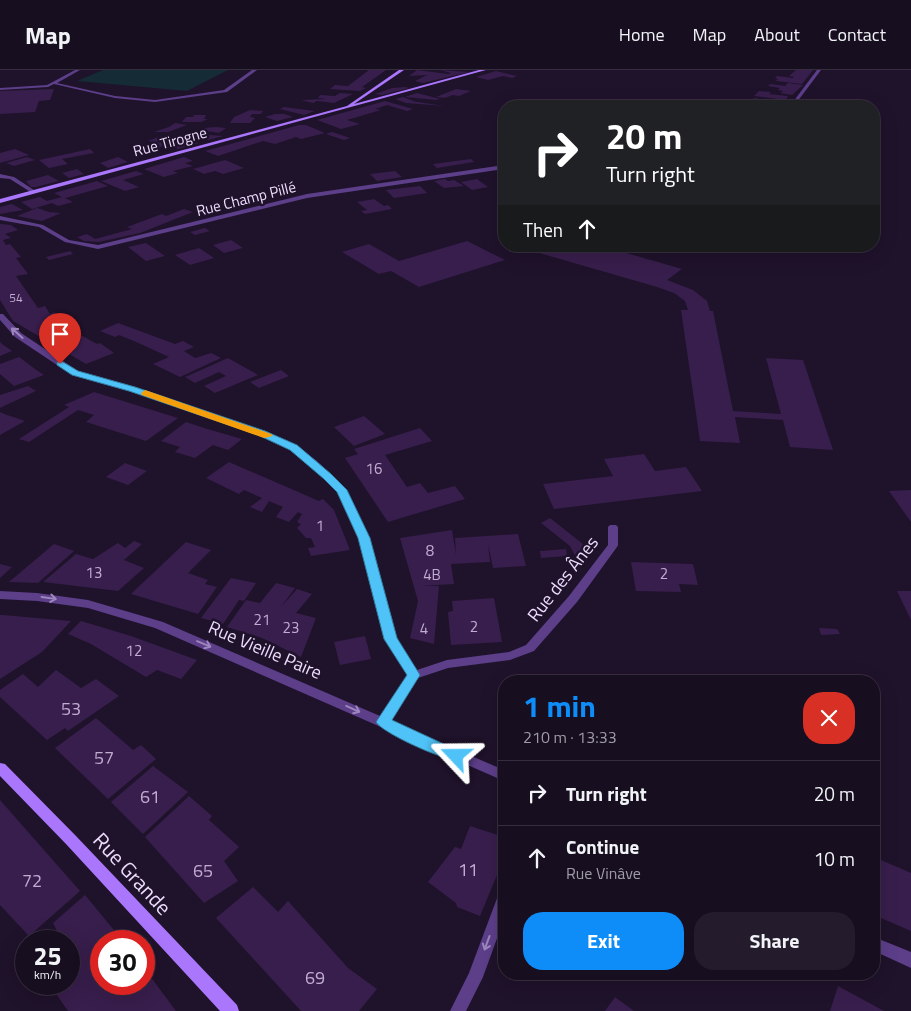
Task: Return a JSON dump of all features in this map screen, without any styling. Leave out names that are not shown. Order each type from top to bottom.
[{"type":"street","points":[[0,89],[48,86],[56,84],[78,70]]},
{"type":"street","points":[[56,84],[115,97],[155,101],[225,91],[255,70]]},
{"type":"street","points":[[346,107],[402,70]]},
{"type":"street","name":"Rue Tirogne","points":[[0,201],[346,107],[391,97],[484,70]]},
{"type":"street","points":[[796,100],[819,70]]},
{"type":"street","name":"Rue Champ Pillé","points":[[0,218],[41,226],[67,241],[98,247],[307,196],[498,168]]},
{"type":"street","points":[[0,176],[12,178],[34,192]]},
{"type":"street","points":[[0,316],[18,335],[75,373],[132,389],[262,433],[294,448],[314,463],[341,490],[364,538],[391,639],[414,675],[383,722]]},
{"type":"street","name":"Rue des Ânes","points":[[414,675],[447,664],[510,656],[530,648],[573,599],[613,545],[613,527]]},
{"type":"street","name":"Rue Vieille Paire","points":[[0,595],[37,597],[88,604],[159,625],[383,722],[403,734],[498,774]]},
{"type":"street","name":"Rue Grande","points":[[0,768],[72,840],[231,1011]]},
{"type":"street","points":[[458,1011],[475,977],[498,914]]},
{"type":"street","points":[[880,947],[911,960]]},
{"type":"shaded area","points":[[103,70],[228,70],[187,91],[77,81]]},
{"type":"building","points":[[369,70],[386,70],[362,87],[366,88],[360,91],[330,89],[335,85],[348,86]]},
{"type":"building","points":[[417,70],[448,74],[451,73],[440,70],[469,72],[423,83],[415,81],[427,75],[409,76]]},
{"type":"building","points":[[796,70],[813,70],[802,84],[776,81],[778,79],[775,78],[777,76],[793,78],[789,76]]},
{"type":"building","points":[[496,71],[517,76],[512,78],[503,76],[488,80],[476,77]]},
{"type":"building","points":[[788,83],[803,85],[792,95],[780,93],[783,91],[778,90],[780,88],[768,86],[770,84],[785,86]]},
{"type":"building","points":[[392,88],[409,88],[382,95],[375,94]]},
{"type":"building","points":[[54,89],[50,100],[39,101],[35,112],[0,114],[0,91]]},
{"type":"building","points":[[456,89],[471,91],[459,96],[436,97]]},
{"type":"building","points":[[759,91],[788,96],[786,100],[754,96]]},
{"type":"building","points":[[340,93],[353,94],[334,103],[317,101],[313,103],[301,100],[326,99],[318,98],[320,95],[335,96]]},
{"type":"building","points":[[417,93],[440,99],[405,97]]},
{"type":"building","points":[[403,97],[414,101],[411,101],[445,106],[406,103],[395,99]]},
{"type":"building","points":[[754,98],[770,100],[752,100]]},
{"type":"building","points":[[385,101],[413,109],[407,111],[387,105],[375,109],[381,110],[347,120],[360,124],[341,129],[317,120]]},
{"type":"building","points":[[284,107],[315,111],[304,115],[280,109]]},
{"type":"building","points":[[250,110],[263,111],[261,114],[252,114],[250,117],[255,118],[250,123],[230,123],[234,117]]},
{"type":"building","points":[[275,114],[293,117],[277,121],[265,117]]},
{"type":"building","points":[[194,115],[206,115],[204,119],[208,119],[201,122],[182,122],[186,117],[193,117]]},
{"type":"building","points":[[175,123],[187,125],[168,132],[154,132],[169,127]]},
{"type":"building","points":[[299,125],[306,125],[325,133],[301,139],[296,137],[275,144],[263,141],[218,156],[205,151]]},
{"type":"building","points":[[203,128],[226,128],[219,133],[200,130]]},
{"type":"building","points":[[332,132],[350,138],[344,140],[326,134]]},
{"type":"building","points":[[204,134],[223,136],[208,140],[197,139]]},
{"type":"building","points":[[161,136],[175,138],[159,148],[152,145],[158,143],[148,141]]},
{"type":"building","points":[[183,140],[199,143],[178,149],[167,145]]},
{"type":"building","points":[[15,149],[29,155],[0,163],[0,153]]},
{"type":"building","points":[[90,149],[94,153],[62,159],[68,164],[49,168],[39,160]]},
{"type":"building","points":[[27,157],[35,160],[14,166],[6,163]]},
{"type":"building","points":[[118,157],[128,162],[108,168],[100,163]]},
{"type":"building","points":[[184,157],[193,161],[185,163],[193,166],[173,171],[178,173],[164,177],[144,169]]},
{"type":"building","points":[[471,159],[474,162],[437,168],[433,164]]},
{"type":"building","points":[[225,160],[244,168],[223,174],[215,171],[204,174],[193,169]]},
{"type":"building","points":[[77,169],[84,174],[69,178],[62,173]]},
{"type":"building","points":[[136,171],[144,174],[123,180],[139,187],[125,191],[101,181]]},
{"type":"building","points":[[395,171],[402,177],[377,181],[370,174]]},
{"type":"building","points":[[48,175],[59,181],[31,187],[26,181]]},
{"type":"building","points":[[445,179],[448,181],[454,180],[464,186],[444,188],[434,181]]},
{"type":"building","points":[[477,179],[488,187],[472,190],[461,182]]},
{"type":"building","points":[[97,181],[108,186],[65,198],[73,202],[58,206],[52,203],[32,209],[21,202],[40,197],[47,201],[62,197],[54,193]]},
{"type":"building","points":[[420,186],[427,193],[394,198],[386,190]]},
{"type":"building","points":[[374,199],[384,206],[388,205],[392,209],[365,214],[361,211],[367,210],[357,202]]},
{"type":"building","points":[[12,204],[23,210],[0,214],[0,207]]},
{"type":"building","points":[[37,208],[61,213],[42,221],[17,216]]},
{"type":"building","points":[[184,209],[193,212],[140,233],[99,242],[84,241],[77,237],[87,234],[95,239],[132,229],[127,227],[162,214],[166,216]]},
{"type":"building","points":[[0,224],[11,225],[18,230],[5,234],[11,238],[3,240],[6,245],[10,244],[21,257],[16,258],[28,274],[16,276],[38,308],[45,306],[50,314],[54,312],[74,327],[70,329],[97,344],[100,343],[114,353],[86,364],[13,321],[0,300]]},
{"type":"building","points":[[205,228],[210,231],[195,235],[190,232]]},
{"type":"building","points":[[231,240],[243,248],[224,253],[213,245]]},
{"type":"building","points":[[467,241],[505,260],[419,287],[391,271],[379,274],[342,252],[369,244],[399,261]]},
{"type":"building","points":[[146,243],[165,256],[146,261],[128,247]]},
{"type":"building","points":[[199,248],[214,258],[190,265],[175,255]]},
{"type":"building","points":[[70,251],[73,254],[49,260],[46,257]]},
{"type":"building","points":[[536,252],[623,252],[682,269],[667,280],[693,290],[707,301],[710,311],[713,311],[733,411],[781,414],[766,358],[803,360],[833,450],[790,447],[783,420],[735,417],[740,443],[700,441],[681,310],[688,310],[685,301],[674,293]]},
{"type":"building","points":[[118,323],[175,344],[183,341],[194,347],[184,351],[195,358],[211,353],[221,358],[180,377],[153,364],[169,357],[119,335],[115,337],[100,331]]},
{"type":"building","points":[[0,342],[2,344],[12,351],[0,356]]},
{"type":"building","points":[[19,357],[44,375],[14,386],[0,374],[0,364]]},
{"type":"building","points":[[228,358],[258,375],[215,393],[204,386],[226,376],[219,372],[195,383],[185,377]]},
{"type":"building","points":[[281,370],[289,376],[259,388],[250,382]]},
{"type":"building","points":[[28,386],[36,391],[0,408],[0,395]]},
{"type":"building","points":[[94,392],[178,418],[146,441],[86,422],[94,415],[78,410],[29,442],[19,439],[69,407],[64,405]]},
{"type":"building","points":[[0,412],[7,415],[25,421],[0,435]]},
{"type":"building","points":[[364,416],[385,434],[354,446],[334,427]]},
{"type":"building","points":[[186,422],[242,439],[228,450],[213,445],[195,458],[175,452],[180,447],[161,441]]},
{"type":"building","points":[[420,428],[432,441],[385,455],[407,487],[420,483],[428,493],[455,486],[465,499],[388,522],[345,458],[358,454],[354,449]]},
{"type":"building","points":[[644,454],[655,471],[686,467],[702,491],[554,509],[543,484],[613,476],[604,459]]},
{"type":"building","points":[[229,462],[319,501],[323,499],[334,510],[350,550],[311,556],[308,548],[315,547],[311,538],[306,538],[297,528],[301,524],[297,522],[302,514],[298,512],[289,522],[276,517],[283,507],[269,501],[262,512],[250,507],[262,498],[244,490],[239,494],[206,478]]},
{"type":"building","points":[[125,463],[147,471],[128,485],[106,477]]},
{"type":"building","points":[[911,490],[911,522],[889,491]]},
{"type":"building","points":[[550,518],[593,552],[580,565],[570,546],[541,523]]},
{"type":"building","points":[[452,530],[456,555],[455,538],[518,534],[526,566],[493,568],[488,544],[490,562],[451,564],[454,584],[422,586],[439,586],[434,644],[410,638],[418,601],[400,538]]},
{"type":"building","points":[[134,541],[142,544],[124,560],[144,568],[118,591],[43,582],[76,554],[93,559],[118,543],[125,548]]},
{"type":"building","points":[[186,542],[211,550],[188,573],[208,580],[205,584],[217,587],[198,614],[131,594]]},
{"type":"building","points":[[54,544],[74,551],[38,583],[9,582]]},
{"type":"building","points":[[566,549],[567,556],[541,558],[540,551]]},
{"type":"building","points":[[631,562],[693,564],[698,585],[679,584],[681,592],[636,591]]},
{"type":"building","points":[[0,564],[12,567],[0,578]]},
{"type":"building","points":[[231,578],[256,583],[244,601],[239,600],[223,624],[201,618]]},
{"type":"building","points":[[276,583],[295,588],[281,607],[297,589],[312,594],[296,613],[316,618],[301,657],[262,638],[227,627],[246,600],[260,603]]},
{"type":"building","points":[[897,591],[911,591],[911,620]]},
{"type":"building","points":[[494,598],[502,642],[451,645],[448,612],[453,611],[452,601]]},
{"type":"building","points":[[0,615],[71,621],[42,652],[0,679]]},
{"type":"building","points":[[81,621],[131,636],[197,660],[181,679],[157,670],[146,677],[91,644],[68,634]]},
{"type":"building","points":[[819,628],[837,629],[840,634],[821,635]]},
{"type":"building","points":[[365,636],[371,659],[340,665],[334,642]]},
{"type":"building","points":[[56,670],[81,688],[96,679],[119,696],[68,731],[65,728],[47,740],[0,697],[0,690],[23,674],[38,687]]},
{"type":"building","points":[[96,718],[133,750],[141,745],[156,759],[108,799],[55,748]]},
{"type":"building","points":[[153,766],[188,792],[143,834],[111,802]]},
{"type":"building","points":[[189,796],[212,816],[209,820],[239,847],[224,861],[238,881],[204,903],[145,837]]},
{"type":"building","points":[[0,800],[80,891],[36,930],[23,930],[0,905]]},
{"type":"building","points":[[470,826],[498,835],[498,872],[480,916],[457,907],[456,903],[428,882],[455,847],[461,849]]},
{"type":"building","points":[[880,860],[911,873],[911,931],[880,918]]},
{"type":"building","points":[[253,887],[278,912],[288,901],[348,968],[377,989],[359,1011],[301,1011],[216,918]]},
{"type":"building","points":[[85,895],[114,930],[90,930],[90,995],[155,995],[155,983],[176,1011],[68,1011],[57,995],[80,995],[80,930],[56,930],[53,923]]},
{"type":"building","points":[[838,986],[884,1011],[830,1011]]},
{"type":"building","points":[[615,997],[634,1011],[605,1011]]},
{"type":"slow traffic","points":[[145,393],[268,436]]},
{"type":"route","points":[[60,364],[75,373],[132,389],[262,433],[294,448],[328,476],[341,490],[364,538],[391,639],[414,675],[383,722],[403,734],[456,756]]}]
